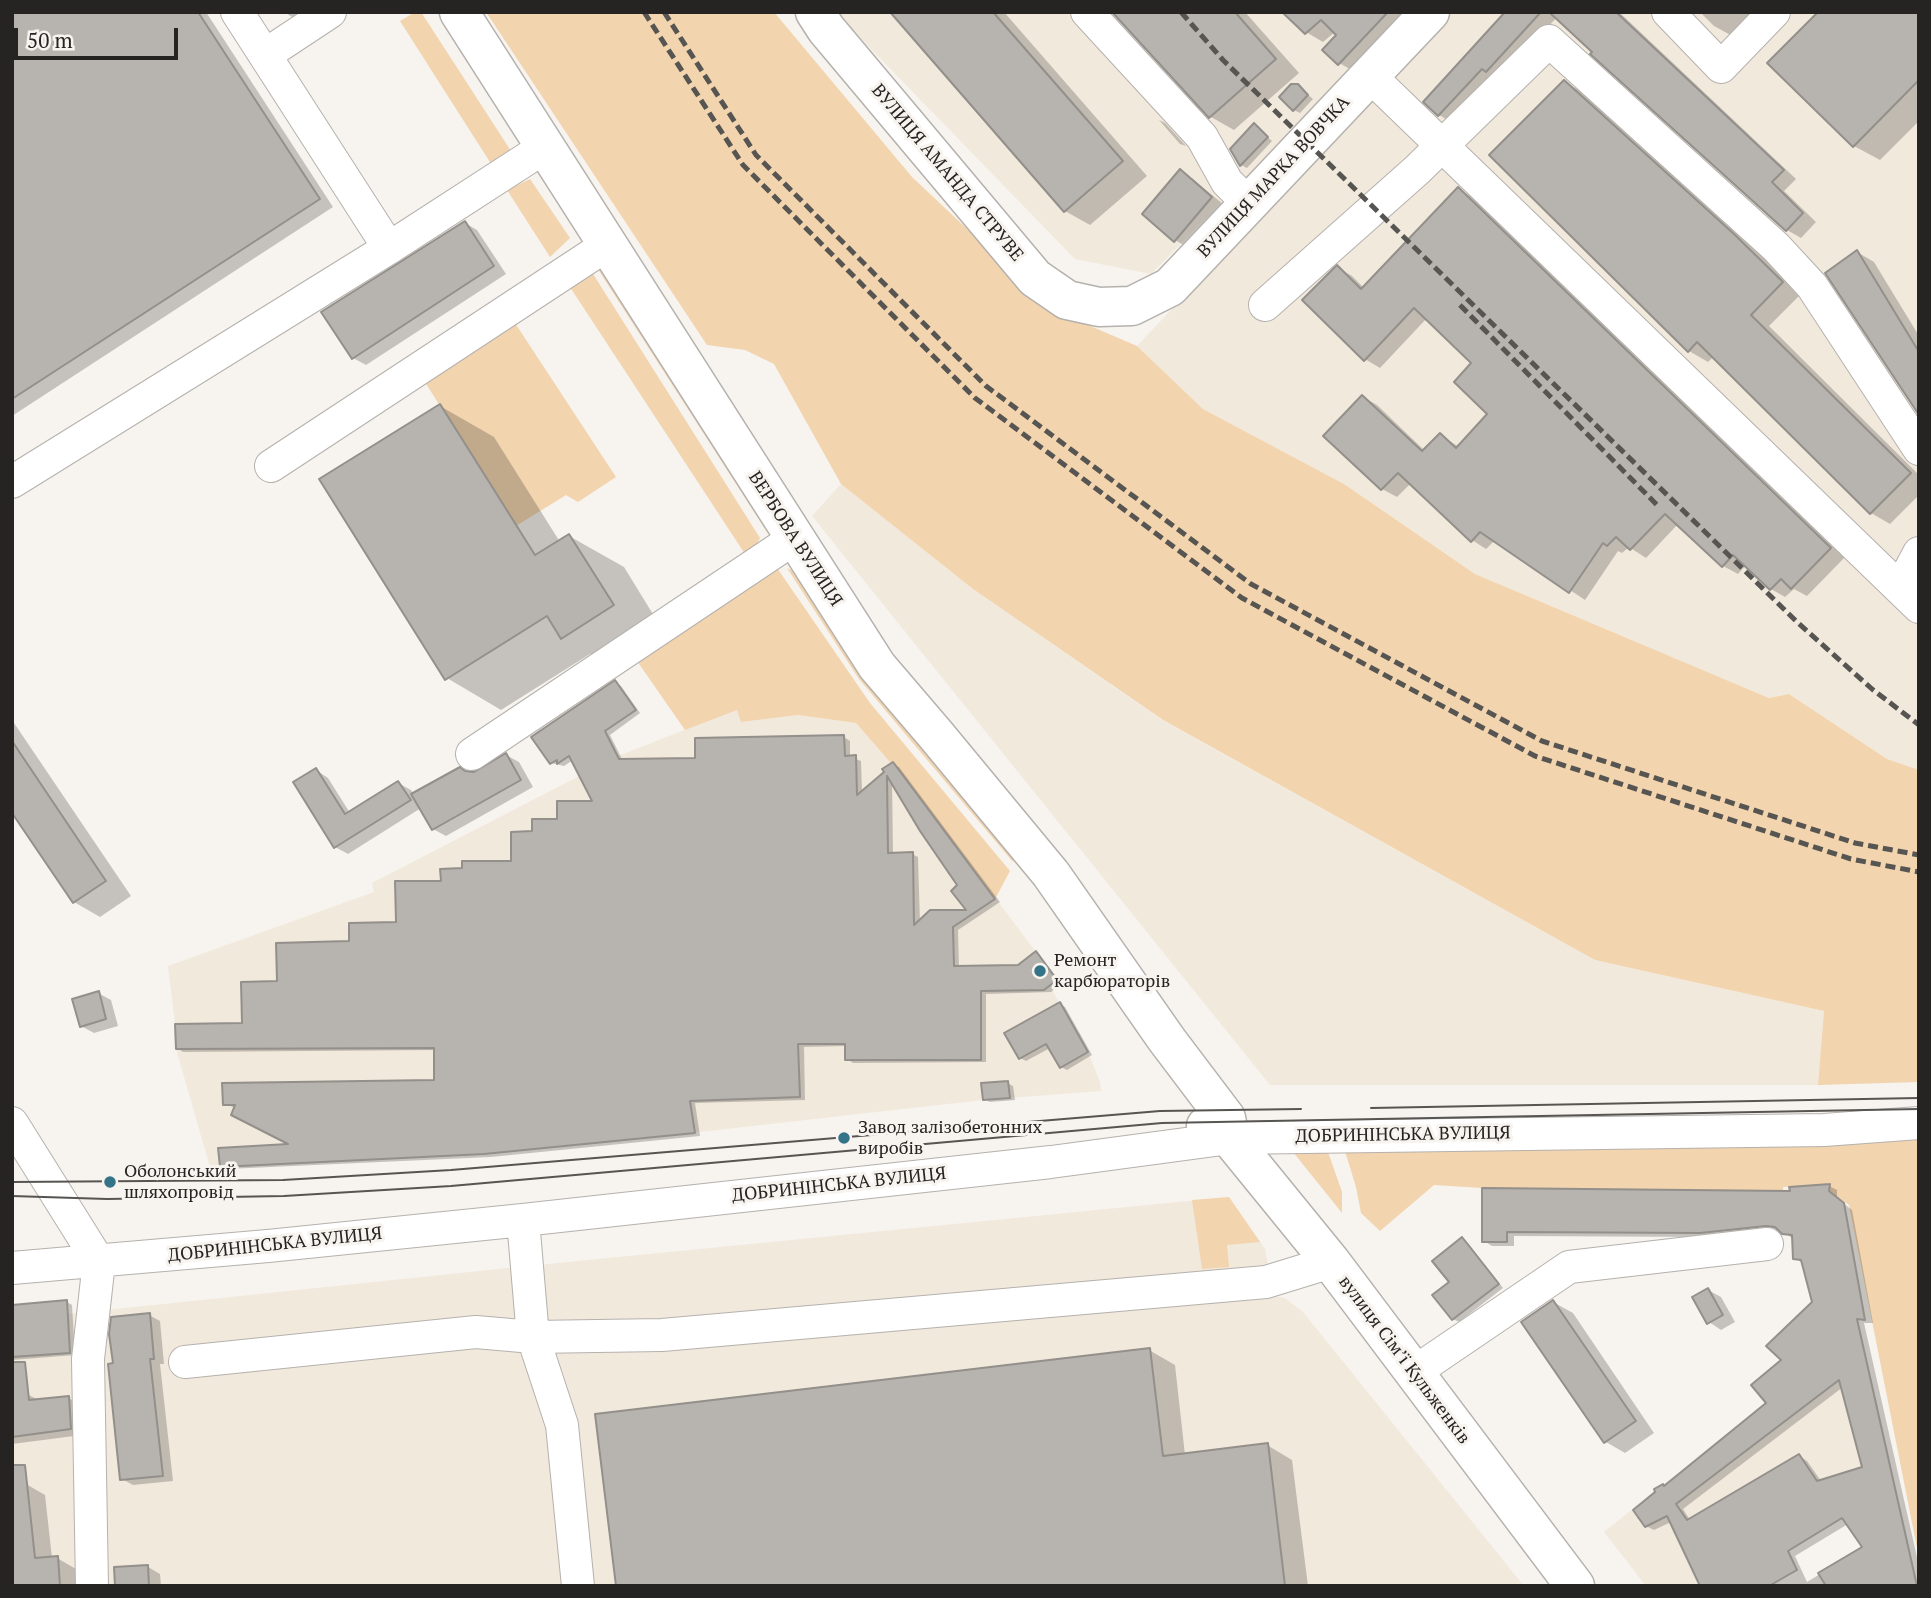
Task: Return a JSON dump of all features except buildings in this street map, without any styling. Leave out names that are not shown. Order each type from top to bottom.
[{"type":"main road","name":"ВЕРБОВА ВУЛИЦЯ","points":[[459,12],[877,666],[1051,874],[1167,1040],[1226,1118],[1230,1138]]},
{"type":"main road","name":"ВУЛИЦЯ АМАНДА СТРУВЕ","points":[[815,12],[834,39],[1035,278],[1067,300],[1099,307]]},
{"type":"main road","name":"ВУЛИЦЯ МАРКА ВОВЧКА","points":[[1099,307],[1132,306],[1170,287],[1429,13]]},
{"type":"main road","name":"вулиця Сімʼї Кульженків","points":[[1230,1138],[1331,1262],[1575,1586]]},
{"type":"street","points":[[237,12],[389,248]]},
{"type":"street","points":[[264,55],[330,12]]},
{"type":"street","points":[[1087,12],[1202,137],[1227,183],[1249,204]]},
{"type":"street","points":[[1668,12],[1721,67],[1774,12]]},
{"type":"street","points":[[1265,305],[1442,146],[1549,41],[1776,247],[1812,286],[1919,449]]},
{"type":"street","points":[[1370,76],[1910,597]]},
{"type":"street","points":[[12,482],[389,248],[545,147]]},
{"type":"street","points":[[271,466],[607,245]]},
{"type":"street","points":[[472,754],[795,538]]},
{"type":"street","points":[[1910,597],[1919,553]]},
{"type":"street","points":[[12,1123],[99,1262],[88,1359],[92,1586]]},
{"type":"street","name":"ДОБРИНІНСЬКА ВУЛИЦЯ","points":[[12,1268],[99,1262],[523,1220],[1051,1162],[1230,1138],[1824,1130],[1919,1123]]},
{"type":"street","points":[[523,1220],[533,1337],[562,1425],[578,1586]]},
{"type":"street","points":[[1413,1373],[1569,1266],[1767,1244]]},
{"type":"street","points":[[185,1362],[476,1332],[533,1337],[662,1335],[1266,1282],[1331,1262]]},
{"type":"shaded area","points":[[415,12],[421,12],[511,151],[495,170],[400,21]]},
{"type":"shaded area","points":[[486,12],[774,12],[912,177],[1053,310],[1137,346],[1203,409],[1344,484],[1475,574],[1769,698],[1789,694],[1887,759],[1919,770],[1919,1082],[1818,1085],[1824,1011],[1595,960],[1163,720],[973,589],[841,484],[774,364],[745,350],[707,345]]},
{"type":"shaded area","points":[[835,12],[1410,12],[1151,274],[1075,259]]},
{"type":"shaded area","points":[[1452,12],[1919,12],[1919,770],[1887,759],[1789,694],[1769,698],[1475,574],[1344,484],[1203,409],[1137,346]]},
{"type":"shaded area","points":[[530,179],[570,238],[550,257],[507,190]]},
{"type":"shaded area","points":[[594,263],[607,265],[766,516],[767,532]]},
{"type":"shaded area","points":[[588,266],[760,538],[754,549],[745,554],[566,281]]},
{"type":"shaded area","points":[[513,320],[616,477],[578,502],[566,495],[516,526],[423,379]]},
{"type":"shaded area","points":[[841,484],[973,589],[1162,720],[1595,960],[1824,1011],[1818,1085],[1270,1085],[812,516]]},
{"type":"shaded area","points":[[775,565],[870,703],[1010,871],[995,899],[915,791],[856,723],[798,715],[741,722],[737,710],[685,730],[637,661]]},
{"type":"shaded area","points":[[787,568],[805,577],[1015,849],[1013,862],[859,679]]},
{"type":"shaded area","points":[[738,709],[741,722],[798,715],[856,723],[915,791],[1057,980],[1050,987],[1088,1052],[1101,1091],[983,1100],[484,1154],[210,1167],[176,1049],[168,966],[374,892],[372,883],[618,756]]},
{"type":"shaded area","points":[[1919,1140],[1919,1558],[1849,1205],[1829,1191],[1830,1184],[1783,1187],[1783,1191],[1482,1188],[1434,1185],[1380,1231],[1361,1213],[1344,1148],[1802,1144]]},
{"type":"shaded area","points":[[1327,1149],[1342,1192],[1342,1213],[1293,1152]]},
{"type":"shaded area","points":[[1229,1197],[1265,1249],[1269,1295],[1285,1298],[1303,1312],[1524,1586],[12,1586],[12,1357],[71,1353],[68,1314]]},
{"type":"shaded area","points":[[1229,1197],[1260,1242],[1227,1245],[1229,1267],[1202,1269],[1192,1200]]},
{"type":"shaded area","points":[[1857,1319],[1890,1458],[1817,1481],[1842,1518],[1788,1551],[1797,1570],[1769,1586],[1646,1586],[1604,1532],[1796,1378]]},
{"type":"tram line","points":[[1371,1108],[1919,1098]]},
{"type":"tram line","points":[[12,1182],[283,1180],[451,1170],[1160,1111],[1301,1109]]},
{"type":"tram line","points":[[12,1196],[107,1199],[284,1196],[451,1186],[1162,1123],[1919,1109]]},
{"type":"railway","points":[[644,12],[743,165],[975,398],[1242,598],[1535,756],[1851,859],[1919,872]]},
{"type":"railway","points":[[664,12],[756,155],[986,386],[1251,584],[1542,741],[1855,843],[1919,855]]},
{"type":"railway","points":[[1181,12],[1223,60],[1797,622],[1872,689],[1919,725]]},
{"type":"railway","points":[[1460,305],[1660,508]]},
{"type":"place","name":"Ремонт карбюраторів","points":[[1040,971]]},
{"type":"place","name":"Завод залізобетонних виробів","points":[[844,1138]]},
{"type":"place","name":"Оболонський шляхопровід","points":[[110,1182]]}]
